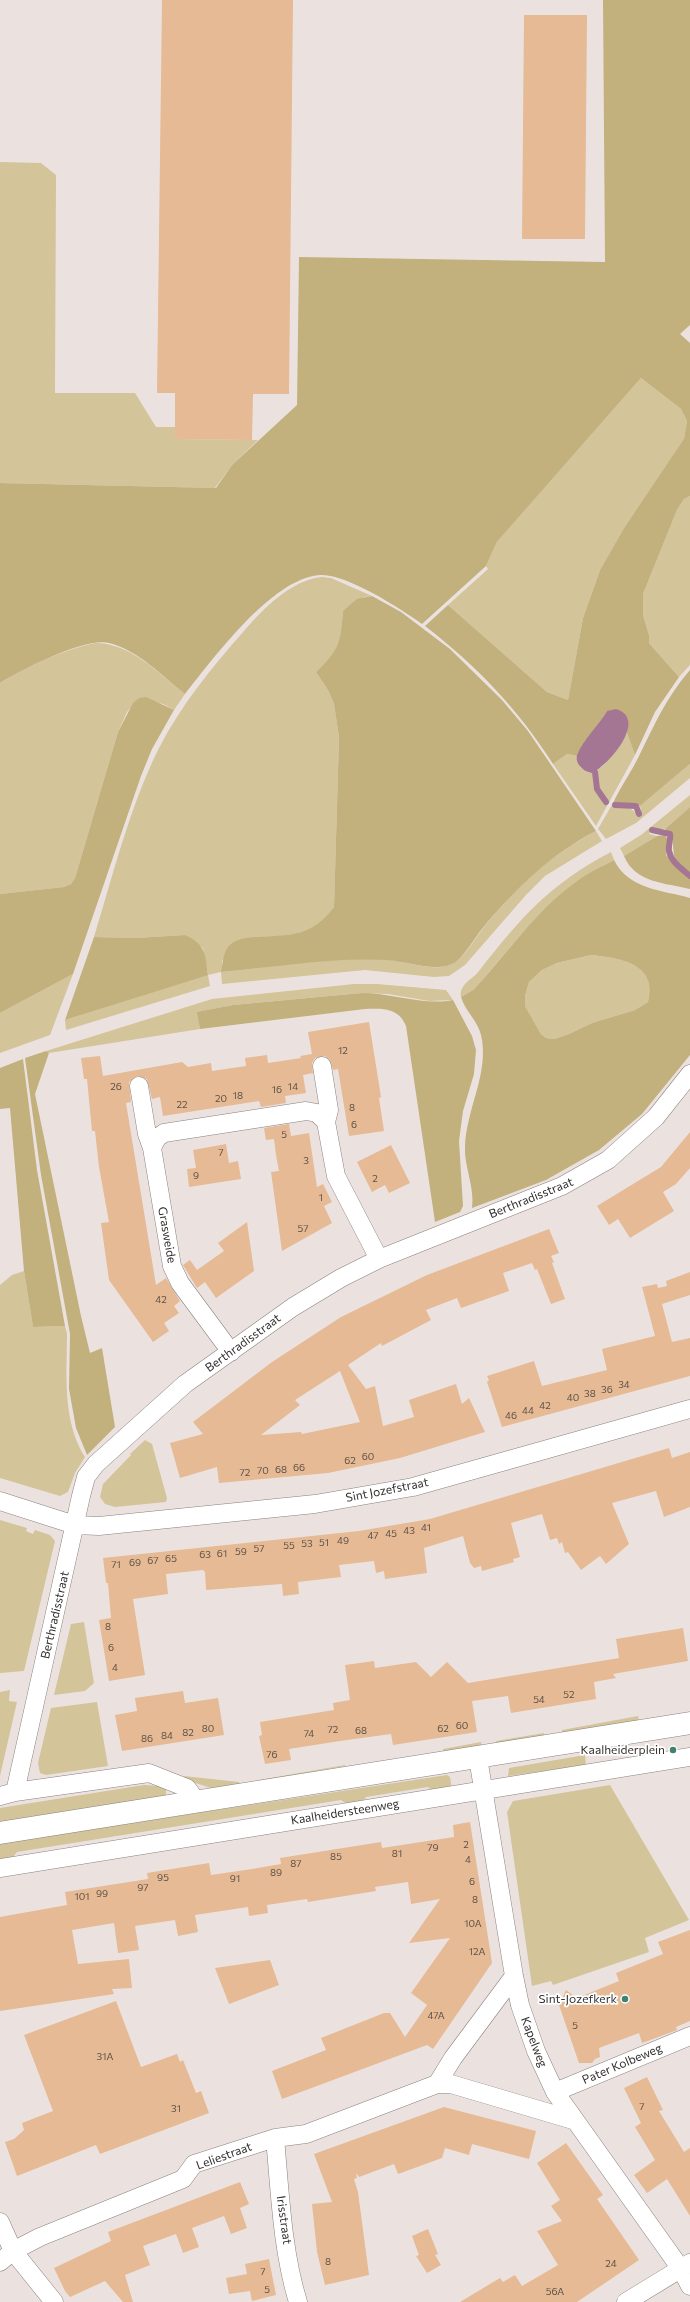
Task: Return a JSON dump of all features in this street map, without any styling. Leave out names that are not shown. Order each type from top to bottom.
[{"type":"street","points":[[322,1066],[329,1110],[326,1122],[336,1176],[379,1259]]},
{"type":"street","name":"Berthradisstraat","points":[[8,1794],[86,1477],[96,1464],[185,1384],[293,1307],[341,1278],[379,1259],[556,1189],[595,1169],[608,1160],[656,1117],[690,1074]]},
{"type":"street","name":"Grasweide","points":[[139,1086],[147,1134],[152,1148],[172,1266],[180,1283],[231,1352]]},
{"type":"street","points":[[152,1148],[157,1138],[164,1133],[306,1111],[317,1113],[326,1122]]},
{"type":"street","name":"Sint Jozefstraat","points":[[0,1501],[75,1525],[99,1526],[315,1504],[413,1487],[690,1409]]},
{"type":"street","points":[[0,1833],[198,1803],[690,1723]]},
{"type":"street","name":"Kaalheidersteenweg","points":[[0,1868],[483,1789],[690,1757]]},
{"type":"street","name":"Kapelweg","points":[[478,1758],[514,1976],[520,2005],[536,2051],[555,2092],[573,2120],[685,2266],[690,2286]]},
{"type":"street","points":[[8,1794],[148,1772],[187,1788],[198,1803]]},
{"type":"street","points":[[437,2084],[453,2058],[514,1976]]},
{"type":"street","name":"Pater Kolbeweg","points":[[555,2092],[690,2036]]},
{"type":"street","name":"Leliestraat","points":[[7,2256],[40,2237],[183,2179],[194,2164],[275,2138],[306,2134],[437,2084],[451,2084],[573,2120]]},
{"type":"street","name":"Irisstraat","points":[[275,2138],[282,2213],[294,2287],[298,2302]]},
{"type":"street","points":[[0,2222],[7,2256],[54,2302]]},
{"type":"street","points":[[626,2302],[685,2266]]},
{"type":"shaded area","points":[[603,0],[690,0],[690,325],[680,334],[690,343],[690,496],[684,499],[677,510],[643,594],[643,615],[649,635],[649,643],[679,677],[655,712],[635,755],[627,733],[628,720],[624,714],[607,711],[577,756],[567,754],[553,764],[526,725],[495,689],[462,657],[425,626],[448,605],[547,692],[568,700],[583,618],[600,570],[624,528],[684,439],[687,421],[681,409],[641,378],[497,542],[486,566],[422,624],[388,601],[373,593],[344,580],[331,576],[320,575],[302,580],[283,590],[264,605],[245,622],[227,642],[185,694],[140,657],[130,651],[120,646],[98,642],[53,656],[0,683],[0,483],[216,488],[232,465],[297,405],[299,257],[605,262]]},
{"type":"shaded area","points":[[0,162],[41,163],[56,175],[55,393],[135,393],[156,427],[176,427],[176,439],[258,440],[232,465],[215,488],[0,483]]},
{"type":"shaded area","points":[[641,378],[681,409],[687,421],[684,440],[624,528],[600,570],[583,618],[568,700],[547,692],[448,605],[488,569],[486,566],[497,542]]},
{"type":"shaded area","points":[[690,496],[690,665],[679,677],[649,643],[649,635],[643,615],[643,594],[677,510],[684,499]]},
{"type":"shaded area","points":[[322,577],[331,578],[372,596],[365,597],[343,611],[338,645],[335,651],[316,672],[328,690],[334,704],[339,737],[334,907],[327,917],[315,927],[298,933],[281,936],[247,938],[222,961],[222,972],[306,962],[349,959],[391,960],[433,967],[449,965],[460,959],[501,907],[550,861],[596,831],[602,841],[545,876],[526,895],[465,965],[449,976],[434,977],[365,970],[222,984],[221,972],[208,975],[210,986],[66,1030],[65,1020],[208,974],[203,948],[185,935],[135,938],[94,937],[139,793],[159,748],[177,717],[209,673],[232,645],[269,605],[278,597],[299,584],[311,579]]},
{"type":"shaded area","points":[[372,596],[401,612],[450,649],[502,700],[528,731],[596,831],[564,850],[536,872],[511,896],[486,924],[460,958],[456,962],[449,965],[432,967],[387,960],[367,959],[304,963],[221,972],[226,950],[234,942],[248,938],[281,936],[309,929],[326,917],[334,907],[339,737],[334,704],[328,690],[316,672],[330,657],[337,645],[341,631],[343,611],[357,599]]},
{"type":"shaded area","points":[[95,643],[108,644],[132,654],[154,669],[185,694],[174,710],[163,704],[139,698],[127,712],[118,732],[75,878],[71,884],[64,887],[0,894],[0,683],[46,659]]},
{"type":"shaded area","points":[[690,670],[690,764],[640,806],[633,803],[613,803],[662,710],[674,690]]},
{"type":"shaded area","points":[[146,697],[174,710],[152,749],[141,776],[73,974],[0,1013],[0,894],[64,887],[71,884],[75,878],[118,732],[133,703],[139,698]]},
{"type":"shaded area","points":[[616,709],[625,714],[628,722],[627,732],[622,742],[599,769],[592,773],[585,771],[578,763],[578,753],[607,711]]},
{"type":"shaded area","points":[[627,733],[635,755],[596,826],[553,764],[567,754],[577,756],[580,767],[589,773],[593,773],[595,791],[606,803],[607,800],[597,786],[596,771],[605,764]]},
{"type":"shaded area","points":[[690,764],[690,778],[636,823],[606,839],[598,829],[613,803],[615,803],[614,807],[630,808],[638,815],[641,810],[640,806]]},
{"type":"shaded area","points":[[690,795],[690,807],[665,829],[653,829],[649,834],[657,836],[624,856],[620,848],[641,835]]},
{"type":"shaded area","points":[[690,807],[690,874],[681,867],[674,856],[672,835],[665,829]]},
{"type":"shaded area","points":[[665,835],[668,840],[666,855],[690,879],[690,889],[661,883],[643,877],[629,865],[624,856],[657,836]]},
{"type":"shaded area","points":[[611,852],[614,860],[577,881],[548,905],[473,990],[461,997],[464,985],[479,971],[509,934],[538,903],[571,876]]},
{"type":"shaded area","points":[[614,860],[620,870],[638,883],[690,898],[690,1055],[642,1114],[599,1150],[546,1180],[472,1208],[473,1200],[466,1162],[465,1147],[469,1119],[480,1077],[483,1049],[479,1030],[465,1007],[461,997],[473,990],[548,905],[581,878]],"holes":[[[591,955],[624,961],[634,965],[642,971],[647,979],[650,989],[648,1002],[635,1010],[592,1023],[569,1034],[554,1039],[546,1038],[541,1034],[525,1006],[525,996],[529,982],[542,970],[557,963]]]},
{"type":"shaded area","points":[[185,935],[201,946],[205,955],[208,975],[65,1020],[94,937],[135,938]]},
{"type":"shaded area","points":[[591,955],[624,961],[634,965],[642,971],[647,979],[650,989],[648,1002],[635,1010],[592,1023],[569,1034],[554,1039],[546,1038],[541,1034],[525,1006],[525,996],[529,982],[542,970],[557,963]]},
{"type":"shaded area","points":[[73,974],[50,1035],[0,1053],[0,1013]]},
{"type":"shaded area","points":[[354,984],[377,984],[446,990],[453,1000],[429,1001],[388,994],[362,993],[233,1005],[198,1012],[200,1029],[49,1053],[46,1051],[212,999]]},
{"type":"shaded area","points":[[362,993],[431,1001],[453,1000],[472,1036],[476,1050],[474,1074],[463,1111],[459,1141],[463,1206],[460,1212],[435,1222],[406,1026],[403,1020],[395,1012],[384,1009],[365,1009],[200,1029],[197,1012],[233,1005]]},
{"type":"shaded area","points":[[46,1051],[49,1053],[35,1094],[81,1316],[90,1353],[102,1348],[115,1427],[87,1455],[76,1428],[69,1389],[70,1334],[41,1175],[25,1058]]},
{"type":"shaded area","points":[[23,1059],[37,1170],[65,1326],[33,1327],[24,1271],[10,1108],[0,1109],[0,1068]]},
{"type":"shaded area","points":[[24,1271],[33,1327],[65,1326],[67,1334],[67,1397],[69,1413],[72,1428],[85,1457],[75,1473],[68,1492],[60,1496],[0,1478],[0,1285],[12,1275]]},
{"type":"shaded area","points":[[145,1440],[152,1444],[167,1498],[166,1502],[115,1507],[105,1504],[100,1497],[103,1484]]},
{"type":"shaded area","points":[[0,1520],[27,1528],[26,1531],[33,1534],[35,1530],[50,1535],[55,1541],[24,1671],[0,1673]]},
{"type":"shaded area","points":[[84,1622],[94,1683],[85,1691],[54,1695],[71,1624]]},
{"type":"shaded area","points":[[10,1690],[9,1701],[17,1702],[0,1776],[0,1692]]},
{"type":"shaded area","points":[[97,1702],[108,1766],[46,1775],[40,1773],[38,1763],[51,1708]]},
{"type":"shaded area","points":[[638,1716],[639,1722],[562,1736],[562,1730]]},
{"type":"shaded area","points":[[544,1733],[545,1738],[497,1747],[496,1741]]},
{"type":"shaded area","points":[[481,1742],[482,1749],[444,1755],[443,1749]]},
{"type":"shaded area","points":[[585,1755],[586,1765],[508,1776],[509,1768]]},
{"type":"shaded area","points":[[345,1766],[259,1781],[259,1780]]},
{"type":"shaded area","points":[[447,1775],[450,1777],[452,1790],[437,1794],[428,1787],[366,1797],[360,1806],[351,1807],[341,1800],[17,1852],[10,1861],[5,1862],[0,1859],[0,1843]]},
{"type":"shaded area","points":[[184,1776],[239,1782],[240,1784],[211,1788],[186,1780]]},
{"type":"shaded area","points":[[144,1785],[160,1786],[166,1789],[166,1795],[164,1797],[0,1823],[0,1808]]},
{"type":"shaded area","points":[[610,1785],[689,1920],[645,1938],[649,1952],[553,1985],[551,1981],[532,1986],[507,1812],[513,1801]]},
{"type":"building","points":[[162,0],[293,0],[289,394],[253,394],[252,440],[175,439],[175,393],[157,393]]},
{"type":"building","points":[[524,15],[587,15],[585,239],[522,239]]},
{"type":"building","points":[[369,1022],[381,1097],[379,1098],[384,1131],[349,1136],[338,1069],[333,1070],[330,1060],[325,1056],[315,1058],[312,1063],[313,1073],[303,1075],[306,1093],[285,1096],[286,1103],[261,1107],[259,1101],[163,1116],[160,1097],[152,1099],[147,1079],[138,1076],[129,1082],[131,1102],[126,1103],[156,1285],[166,1278],[180,1301],[174,1306],[179,1313],[164,1323],[169,1331],[153,1342],[109,1280],[101,1223],[109,1222],[99,1167],[95,1131],[92,1131],[87,1079],[84,1079],[81,1058],[100,1056],[103,1076],[182,1062],[188,1067],[211,1063],[212,1071],[246,1066],[245,1058],[267,1055],[268,1063],[301,1058],[300,1056],[312,1054],[308,1032]]},
{"type":"building","points":[[289,1124],[291,1136],[309,1133],[317,1187],[323,1184],[332,1202],[324,1206],[332,1223],[282,1251],[271,1172],[279,1171],[274,1139],[266,1140],[264,1128]]},
{"type":"building","points":[[690,1132],[690,1168],[676,1184],[663,1192],[674,1211],[630,1238],[618,1219],[609,1225],[597,1206],[661,1167]]},
{"type":"building","points":[[226,1144],[229,1163],[238,1161],[241,1179],[189,1187],[187,1169],[196,1168],[193,1150]]},
{"type":"building","points":[[391,1145],[410,1183],[389,1193],[385,1185],[372,1192],[357,1162]]},
{"type":"building","points":[[247,1222],[254,1271],[216,1298],[205,1282],[197,1288],[183,1265],[190,1260],[197,1270],[224,1251],[218,1243]]},
{"type":"building","points":[[549,1229],[559,1253],[551,1256],[554,1262],[552,1263],[565,1299],[551,1304],[537,1269],[535,1270],[532,1263],[503,1273],[509,1291],[461,1308],[457,1298],[426,1310],[431,1320],[382,1346],[381,1343],[348,1365],[366,1389],[375,1386],[383,1426],[414,1417],[409,1400],[456,1384],[462,1404],[469,1398],[485,1432],[400,1458],[328,1473],[219,1483],[217,1467],[180,1478],[170,1443],[203,1434],[193,1422],[272,1362],[341,1317],[427,1275]],"holes":[[[340,1371],[360,1422],[302,1434],[301,1432],[261,1435],[300,1405],[295,1400]]]},
{"type":"building","points":[[690,1272],[690,1295],[662,1304],[672,1342],[690,1338],[690,1376],[502,1427],[487,1382],[489,1380],[487,1376],[534,1361],[542,1386],[607,1370],[602,1349],[655,1336],[642,1287],[657,1284],[658,1288],[667,1286],[666,1281]]},
{"type":"building","points":[[669,1448],[672,1458],[690,1452],[690,1507],[664,1517],[656,1491],[612,1503],[629,1544],[606,1564],[600,1556],[581,1570],[568,1552],[565,1553],[562,1542],[559,1544],[557,1538],[550,1540],[542,1514],[511,1523],[520,1557],[513,1559],[514,1562],[482,1571],[481,1566],[474,1568],[470,1563],[463,1536],[424,1548],[427,1573],[385,1579],[384,1571],[376,1573],[374,1561],[339,1565],[341,1577],[298,1582],[299,1594],[283,1596],[282,1584],[206,1590],[205,1572],[203,1570],[166,1574],[168,1594],[133,1599],[145,1675],[109,1681],[99,1620],[111,1618],[108,1583],[106,1583],[103,1558],[359,1531],[430,1519]]},
{"type":"building","points":[[683,1628],[688,1661],[613,1674],[616,1678],[594,1682],[596,1699],[511,1713],[508,1696],[472,1701],[477,1732],[393,1745],[391,1734],[340,1741],[289,1749],[291,1760],[265,1764],[259,1736],[262,1735],[260,1722],[334,1710],[333,1703],[350,1700],[345,1665],[374,1661],[375,1668],[416,1662],[431,1677],[447,1662],[468,1683],[619,1658],[616,1639]]},
{"type":"building","points":[[183,1691],[185,1703],[218,1698],[224,1735],[122,1751],[115,1715],[137,1711],[135,1698]]},
{"type":"building","points":[[470,1822],[492,1963],[433,2049],[427,2045],[282,2099],[272,2071],[326,2050],[321,2038],[384,2013],[390,2013],[405,2037],[427,2005],[411,1993],[450,1938],[409,1943],[440,1899],[411,1904],[408,1882],[375,1887],[376,1891],[308,1902],[307,1899],[267,1905],[268,1913],[249,1916],[248,1907],[195,1915],[198,1932],[178,1936],[175,1920],[135,1926],[139,1950],[118,1953],[114,1923],[72,1930],[78,1964],[129,1959],[132,1988],[112,1989],[114,1994],[0,2011],[0,1917],[67,1905],[65,1892],[148,1879],[147,1873],[209,1863],[211,1875],[252,1869],[281,1864],[280,1858],[381,1842],[382,1848],[454,1837],[453,1825]]},
{"type":"building","name":"Sint-Jozefkerk","points":[[690,1930],[690,2021],[676,2027],[677,2030],[642,2043],[639,2033],[599,2048],[600,2057],[595,2059],[592,2063],[579,2063],[559,2005],[566,1990],[577,1998],[619,1981],[616,1973],[663,1954],[658,1942]]},
{"type":"building","points":[[270,1960],[279,1985],[229,2004],[215,1968]]},
{"type":"building","points":[[116,2001],[141,2067],[177,2054],[180,2062],[183,2060],[196,2093],[201,2091],[209,2113],[100,2154],[96,2145],[17,2176],[5,2142],[14,2139],[24,2130],[22,2123],[53,2111],[24,2035]]},
{"type":"building","points":[[647,2077],[663,2110],[659,2111],[684,2152],[690,2148],[690,2216],[667,2179],[647,2193],[634,2175],[655,2160],[635,2127],[641,2123],[624,2088]]},
{"type":"building","points":[[444,2107],[536,2131],[529,2159],[472,2144],[469,2155],[445,2148],[442,2158],[398,2174],[394,2164],[359,2177],[356,2173],[357,2178],[354,2179],[358,2192],[369,2275],[325,2285],[317,2252],[312,2204],[332,2202],[314,2154]]},
{"type":"building","points":[[566,2143],[603,2195],[597,2199],[639,2260],[577,2302],[460,2302],[500,2278],[503,2282],[515,2275],[522,2286],[558,2265],[537,2231],[562,2221],[551,2206],[560,2200],[537,2163]]},
{"type":"building","points":[[240,2182],[249,2204],[240,2208],[247,2228],[231,2234],[224,2216],[192,2228],[199,2247],[183,2253],[176,2234],[143,2246],[150,2265],[125,2275],[133,2302],[123,2302],[105,2281],[70,2297],[65,2291],[54,2268],[111,2241],[108,2232]]},
{"type":"building","points":[[428,2229],[438,2254],[435,2255],[441,2265],[427,2273],[416,2256],[419,2255],[412,2236]]},
{"type":"building","points":[[269,2259],[276,2295],[252,2301],[250,2291],[229,2294],[226,2278],[247,2274],[245,2264]]},
{"type":"waterway","points":[[595,772],[597,789],[606,802]]},
{"type":"waterway","points":[[615,805],[636,806],[639,814]]},
{"type":"waterway","points":[[652,830],[670,834],[670,855],[677,865],[690,876]]},
{"type":"place","name":"Kaalheiderplein","points":[[673,1750]]},
{"type":"place","name":"Sint-Jozefkerk","points":[[625,1999]]}]
